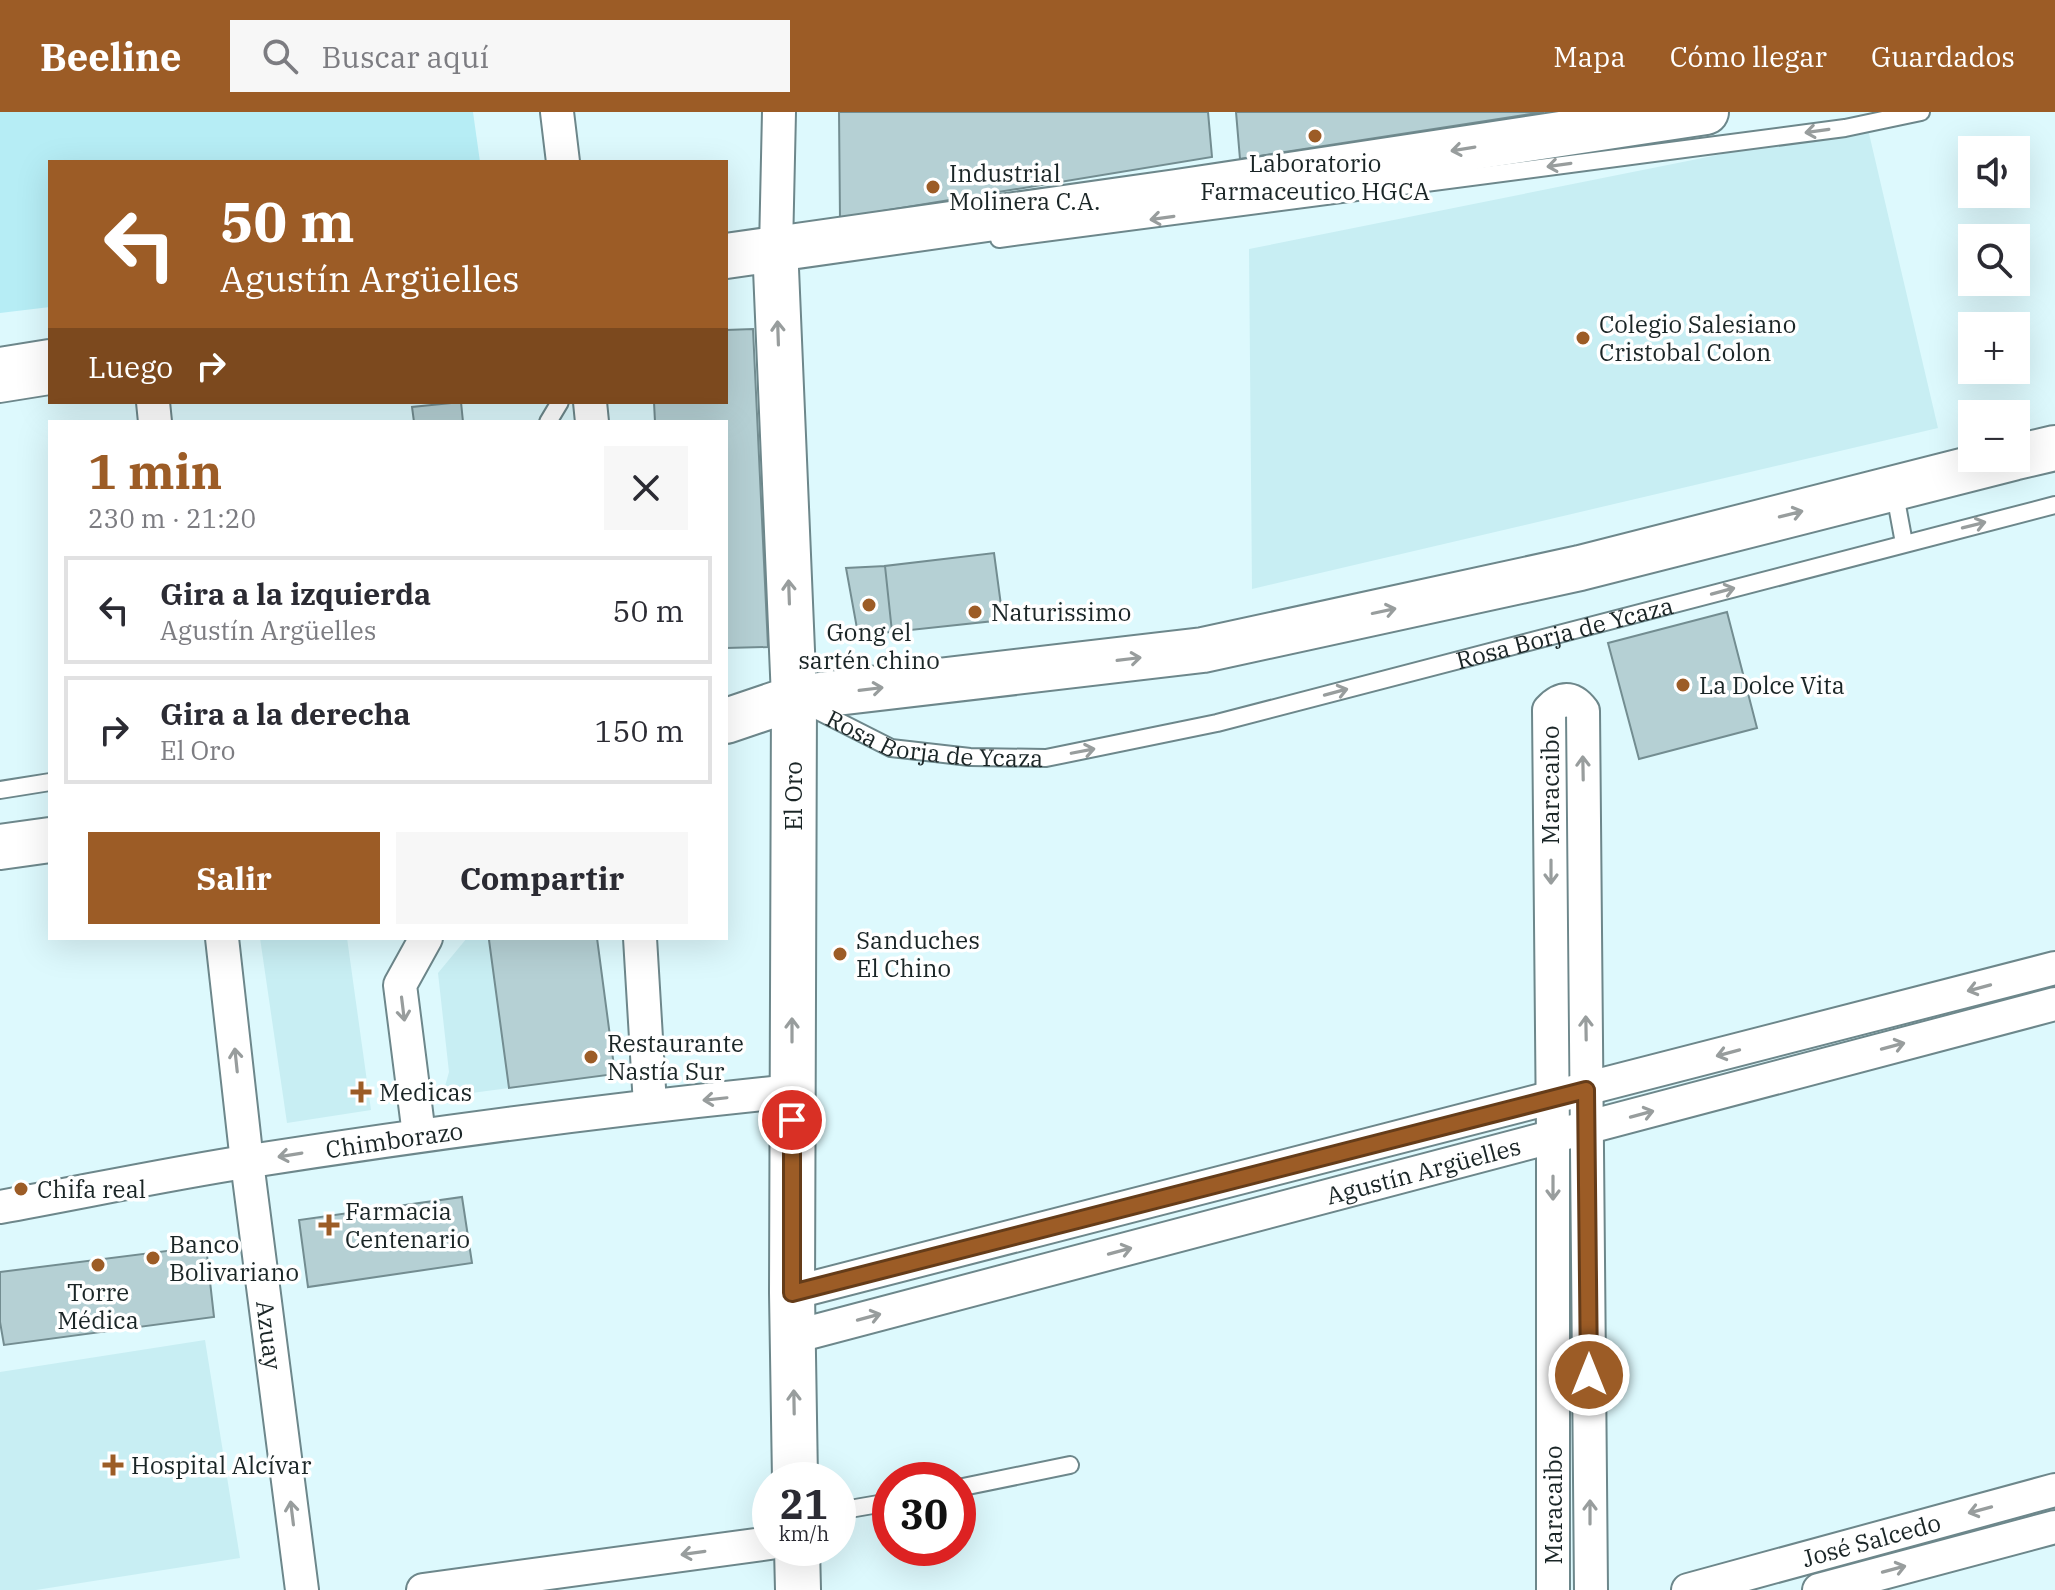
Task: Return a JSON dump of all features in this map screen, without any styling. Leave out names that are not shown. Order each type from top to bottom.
[{"type":"main road","points":[[767,262],[1177,192],[1706,112]]},
{"type":"main road","name":"El Oro","points":[[767,262],[794,698],[792,1293],[795,1462]]},
{"type":"main road","points":[[0,370],[48,362]]},
{"type":"main road","name":"Rosa Borja de Ycaza","points":[[2030,454],[2055,448]]},
{"type":"main road","name":"Rosa Borja de Ycaza","points":[[794,698],[1203,650],[1580,568],[1958,472]]},
{"type":"main road","points":[[733,710],[794,698]]},
{"type":"main road","points":[[0,847],[48,840]]},
{"type":"main road","points":[[797,1566],[798,1590]]},
{"type":"street","points":[[557,112],[563,160]]},
{"type":"street","name":"El Oro","points":[[767,262],[779,112]]},
{"type":"street","name":"Maracaibo","points":[[1553,1590],[1549,710],[1556,702],[1567,699],[1577,702],[1583,711],[1591,1590]]},
{"type":"street","name":"Azuay","points":[[222,940],[247,1162],[302,1590]]},
{"type":"street","points":[[419,1135],[400,985],[425,940]]},
{"type":"street","points":[[640,940],[650,1105]]},
{"type":"street","name":"Agustín Argüelles","points":[[792,1293],[2055,968]]},
{"type":"street","points":[[1933,1000],[1942,1033]]},
{"type":"street","name":"Agustín Argüelles","points":[[793,1337],[2055,1004]]},
{"type":"street","name":"Chimborazo","points":[[0,1207],[247,1162],[419,1135],[650,1105],[792,1091]]},
{"type":"street","points":[[1158,1199],[1168,1238]]},
{"type":"street","name":"José Salcedo","points":[[1688,1590],[2055,1490]]},
{"type":"street","points":[[1928,1524],[1936,1558]]},
{"type":"street","name":"José Salcedo","points":[[1819,1590],[2055,1527]]},
{"type":"street","points":[[423,1590],[752,1545]]},
{"type":"lane","points":[[980,242],[1845,128],[1921,112]]},
{"type":"lane","points":[[0,394],[48,386]]},
{"type":"lane","points":[[1894,487],[1904,543]]},
{"type":"lane","name":"Rosa Borja de Ycaza","points":[[794,698],[891,748],[970,757],[1046,758],[1217,723],[2055,505]]},
{"type":"lane","points":[[0,790],[48,782]]},
{"type":"lane","points":[[976,1484],[1070,1465]]},
{"type":"shaded area","points":[[0,112],[473,112],[480,160],[48,160],[48,307],[0,313]]},
{"type":"shaded area","name":"Colegio Salesiano Cristobal Colon","points":[[1867,125],[1938,428],[1252,589],[1249,249]]},
{"type":"shaded area","points":[[260,940],[347,940],[371,1110],[287,1123]]},
{"type":"shaded area","points":[[465,940],[489,940],[509,1088],[442,1097],[449,1072],[438,973]]},
{"type":"shaded area","name":"Hospital Alcívar","points":[[205,1340],[240,1558],[36,1590],[0,1590],[0,1372]]},
{"type":"building","name":"Industrial Molinera C.A.","points":[[839,112],[1208,112],[1212,157],[840,218]]},
{"type":"building","name":"Laboratorio Farmaceutico HGCA","points":[[1236,112],[1544,112],[1240,159]]},
{"type":"building","points":[[753,329],[768,647],[728,648],[728,420],[655,420],[654,404],[728,404],[728,330]]},
{"type":"building","points":[[461,404],[463,420],[414,420],[412,407]]},
{"type":"building","points":[[994,553],[1003,620],[892,632],[885,566]]},
{"type":"building","points":[[885,566],[892,632],[858,634],[846,568]]},
{"type":"building","name":"La Dolce Vita","points":[[1727,612],[1757,728],[1639,759],[1608,643]]},
{"type":"building","points":[[489,940],[597,940],[615,1074],[509,1088]]},
{"type":"building","points":[[462,1197],[472,1263],[308,1287],[299,1220]]},
{"type":"building","points":[[206,1246],[214,1317],[4,1345],[0,1322],[0,1272]]},
{"type":"place","name":"Laboratorio Farmaceutico HGCA","points":[[1315,136]]},
{"type":"place","name":"Industrial Molinera C.A.","points":[[933,187]]},
{"type":"place","name":"Colegio Salesiano Cristobal Colon","points":[[1583,338]]},
{"type":"place","name":"Gong el sartén chino","points":[[869,605]]},
{"type":"place","name":"Naturissimo","points":[[975,612]]},
{"type":"place","name":"La Dolce Vita","points":[[1683,685]]},
{"type":"place","name":"Sanduches El Chino","points":[[840,954]]},
{"type":"place","name":"Restaurante Nastía Sur","points":[[591,1057]]},
{"type":"place","name":"Medicas","points":[[361,1092]]},
{"type":"place","name":"Chifa real","points":[[21,1189]]},
{"type":"place","name":"Farmacia Centenario","points":[[329,1225]]},
{"type":"place","name":"Banco Bolivariano","points":[[153,1258]]},
{"type":"place","name":"Torre Médica","points":[[98,1265]]},
{"type":"place","name":"Hospital Alcívar","points":[[113,1465]]},
{"type":"route","points":[[792,1120],[792,1293],[1586,1090],[1589,1375]]}]
